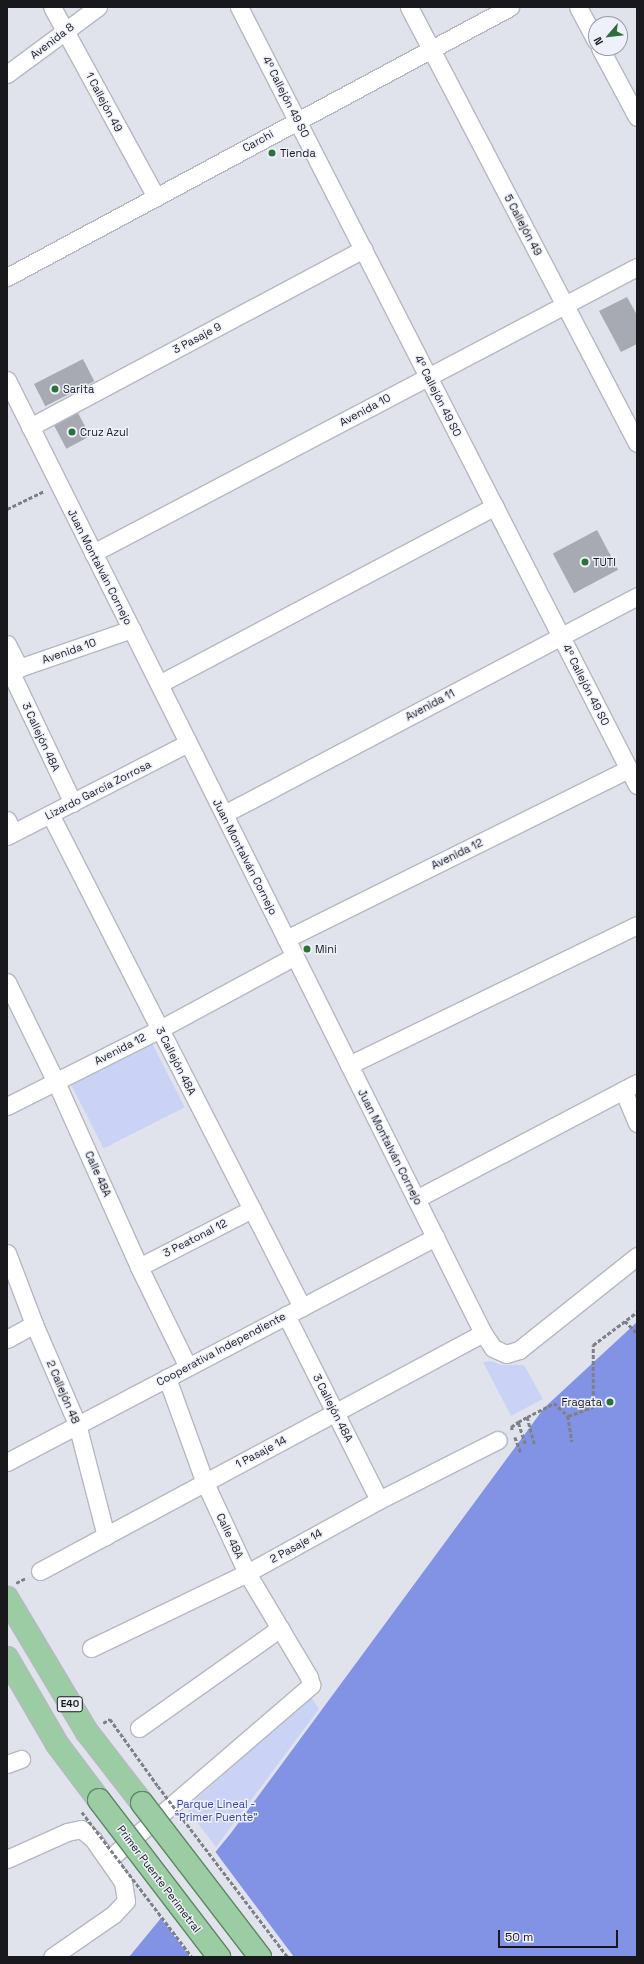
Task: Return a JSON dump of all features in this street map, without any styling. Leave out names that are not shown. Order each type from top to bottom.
[{"type":"highway","name":"E40","points":[[10,1591],[87,1732],[260,1957]]},
{"type":"highway","name":"E40","points":[[7,1658],[91,1806]]},
{"type":"highway","name":"Primer Puente Perimetral","points":[[91,1806],[219,1957]]},
{"type":"street","name":"1 Callejón 49","points":[[52,7],[156,197]]},
{"type":"street","name":"Avenida 8","points":[[7,74],[98,7]]},
{"type":"street","name":"4º Callejón 49 SO","points":[[240,7],[637,785]]},
{"type":"street","name":"5 Callejón 49","points":[[409,7],[637,443]]},
{"type":"street","name":"Carchi","points":[[7,277],[297,119],[510,7]]},
{"type":"street","points":[[578,7],[588,26]]},
{"type":"street","points":[[604,56],[637,118]]},
{"type":"street","name":"3 Pasaje 9","points":[[30,427],[363,249]]},
{"type":"street","name":"Avenida 10","points":[[93,553],[637,267]]},
{"type":"street","name":"Juan Montalván Cornejo","points":[[7,380],[483,1333],[493,1348],[506,1354],[518,1350],[637,1256]]},
{"type":"street","points":[[159,684],[494,506]]},
{"type":"street","name":"Avenida 11","points":[[224,814],[637,596]]},
{"type":"street","name":"Avenida 10","points":[[12,671],[132,629]]},
{"type":"street","name":"3 Callejón 48A","points":[[7,644],[12,671],[73,802]]},
{"type":"street","name":"Lizardo García Zorrosa","points":[[9,830],[50,814],[188,743]]},
{"type":"street","name":"Avenida 12","points":[[286,939],[629,769]]},
{"type":"street","name":"3 Callejón 48A","points":[[50,814],[302,1307]]},
{"type":"street","points":[[349,1065],[637,924]]},
{"type":"street","name":"Avenida 12","points":[[7,1106],[160,1029],[295,956]]},
{"type":"street","name":"Calle 48A","points":[[7,982],[56,1082],[139,1267],[188,1367]]},
{"type":"street","points":[[416,1198],[630,1087],[637,1123]]},
{"type":"street","name":"3 Peatonal 12","points":[[139,1267],[252,1209]]},
{"type":"street","name":"Cooperativa Independiente","points":[[7,1462],[435,1237]]},
{"type":"street","name":"2 Callejón 48","points":[[7,1253],[34,1324],[77,1424],[106,1536]]},
{"type":"street","name":"3 Callejón 48A","points":[[286,1316],[379,1500]]},
{"type":"street","points":[[7,1339],[34,1324]]},
{"type":"street","name":"1 Pasaje 14","points":[[40,1571],[483,1333]]},
{"type":"street","name":"Calle 48A","points":[[109,1859],[311,1685],[280,1628],[247,1573],[205,1483],[167,1378]]},
{"type":"street","name":"2 Pasaje 14","points":[[92,1648],[247,1573],[379,1500],[498,1440]]},
{"type":"street","points":[[139,1728],[280,1628]]},
{"type":"street","points":[[7,1859],[66,1832],[81,1829],[93,1839],[109,1859],[123,1882],[126,1901],[114,1914],[52,1957]]},
{"type":"path","points":[[7,509],[59,484]]},
{"type":"path","points":[[568,1416],[593,1407],[593,1345],[637,1312]]},
{"type":"path","points":[[625,1321],[637,1333]]},
{"type":"path","points":[[521,1453],[511,1427],[554,1403],[568,1416],[572,1442]]},
{"type":"path","points":[[527,1417],[534,1444]]},
{"type":"path","points":[[518,1422],[525,1444]]},
{"type":"path","points":[[10,1591],[40,1571]]},
{"type":"path","points":[[87,1732],[110,1719],[158,1786],[288,1957]]},
{"type":"path","points":[[91,1806],[192,1957]]},
{"type":"green space","points":[[152,1043],[185,1107],[104,1148],[71,1084]]},
{"type":"green space","points":[[491,1361],[501,1365],[524,1365],[543,1399],[511,1416],[483,1362]]},
{"type":"green space","name":"Parque Lineal - \"Primer Puente\"","points":[[311,1697],[319,1709],[216,1847],[186,1808]]},
{"type":"water","points":[[637,1322],[637,1957],[129,1957],[231,1833],[544,1408]]},
{"type":"pier","points":[[214,1850],[294,1957],[190,1957],[160,1917]]},
{"type":"building","points":[[627,297],[637,315],[637,344],[621,352],[599,311]]},
{"type":"building","points":[[83,359],[94,381],[45,406],[34,384]]},
{"type":"building","name":"Cruz Azul","points":[[78,413],[90,436],[66,449],[54,426]]},
{"type":"building","name":"TUTI","points":[[597,530],[618,570],[574,593],[553,553]]},
{"type":"place","name":"Tienda","points":[[272,153]]},
{"type":"place","name":"Sarita","points":[[55,389]]},
{"type":"place","name":"Cruz Azul","points":[[72,432]]},
{"type":"place","name":"TUTI","points":[[585,562]]},
{"type":"place","name":"Mini","points":[[307,949]]},
{"type":"place","name":"Fragata","points":[[610,1402]]}]
